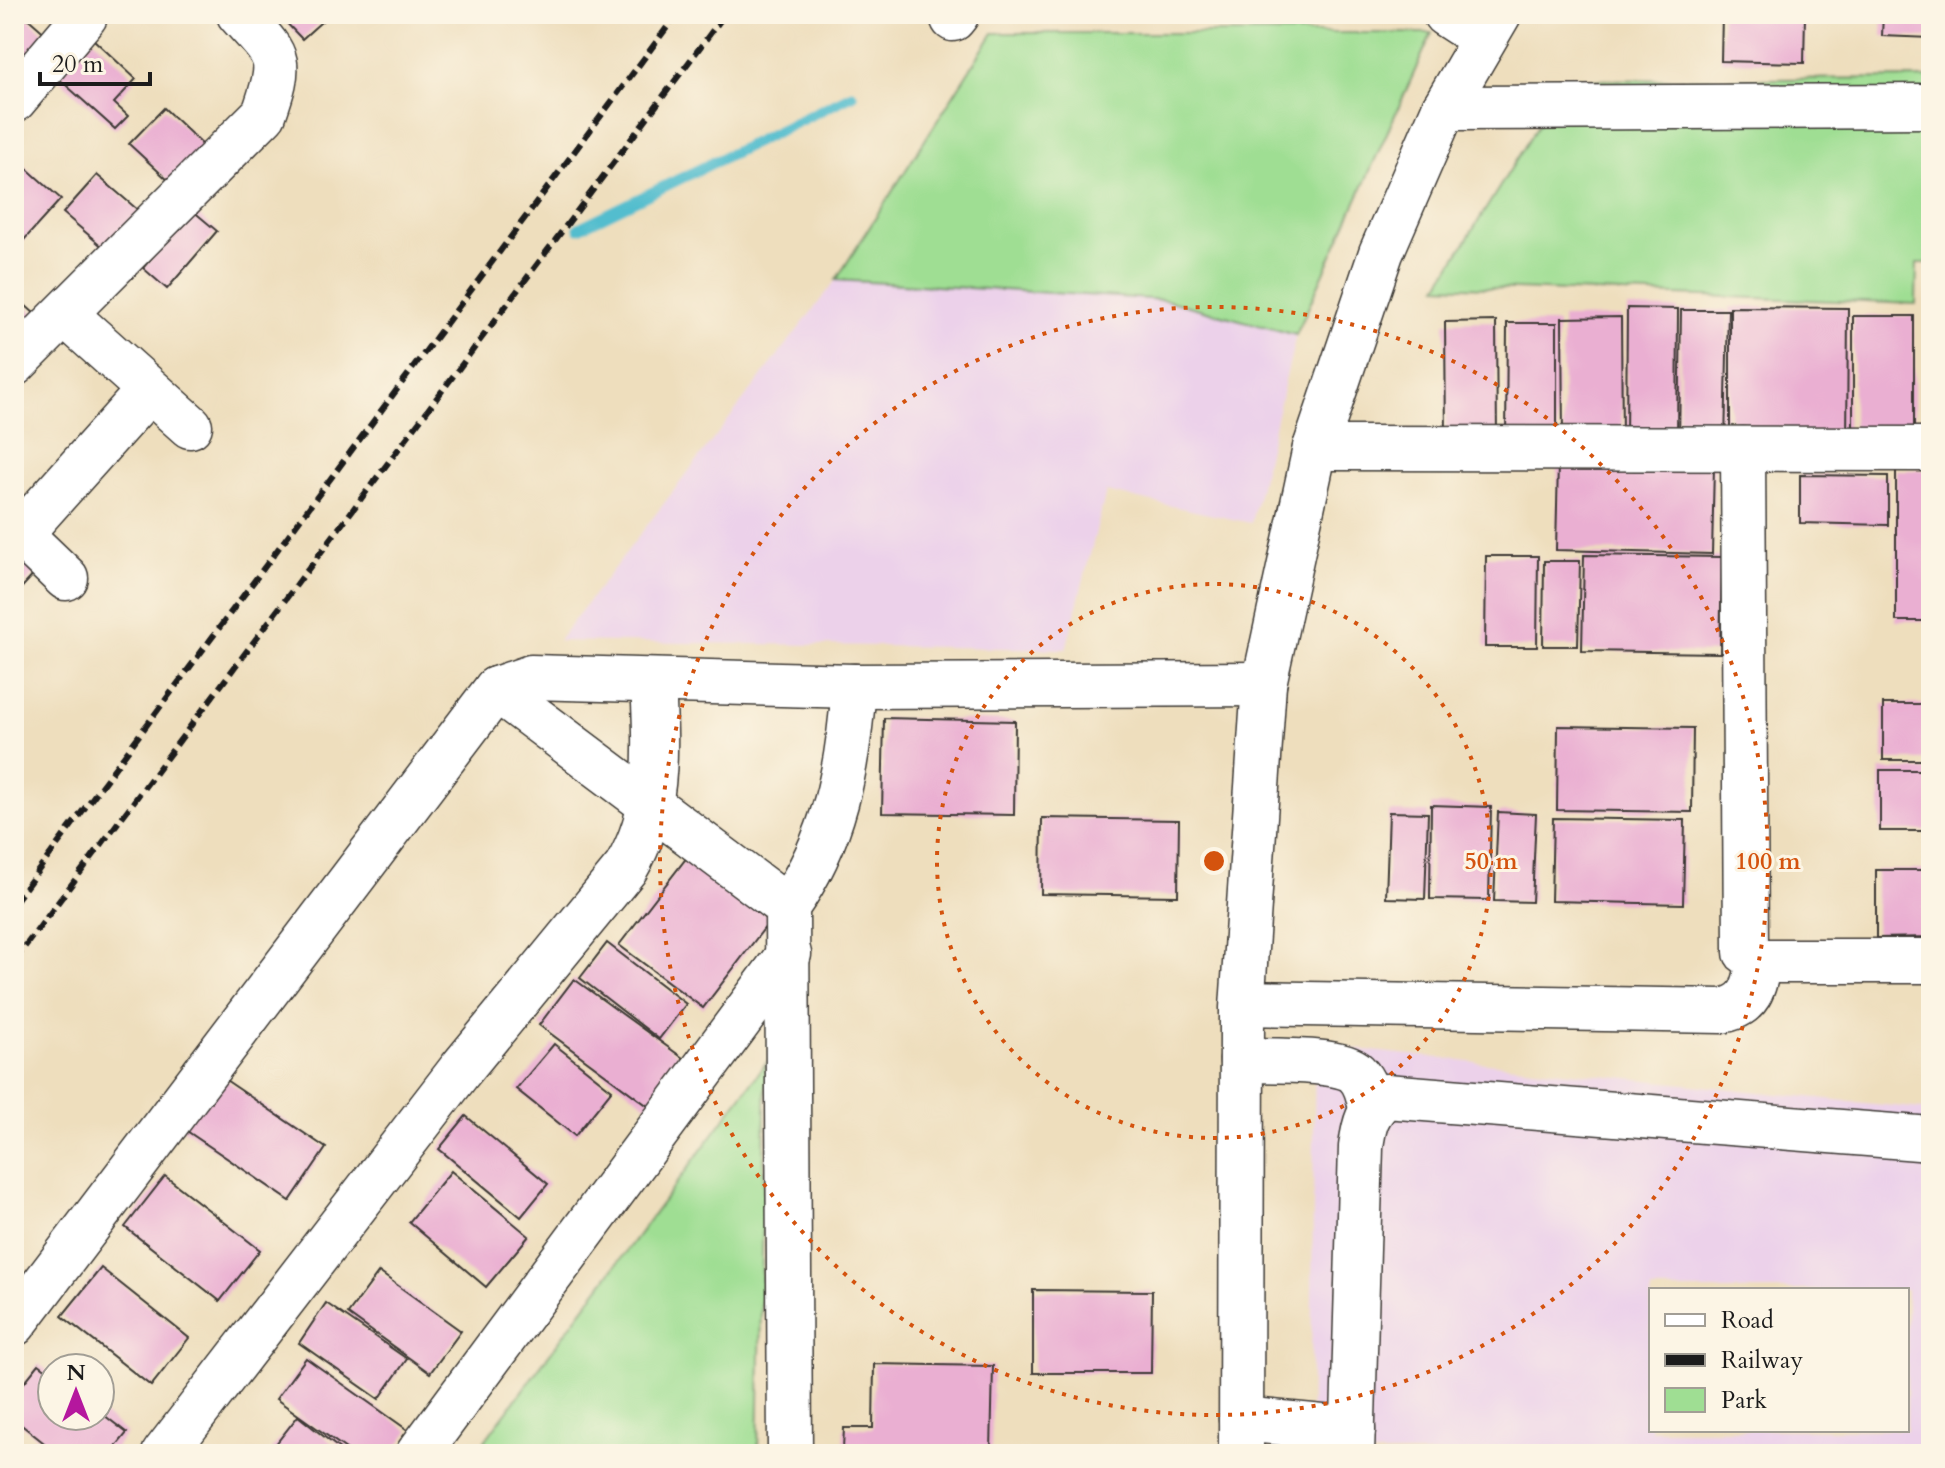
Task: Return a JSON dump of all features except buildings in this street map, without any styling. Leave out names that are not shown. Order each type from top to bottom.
[{"type":"street","points":[[14,364],[264,114],[279,73],[269,47],[239,14]]},
{"type":"street","points":[[1242,1060],[1336,1065],[1354,1070],[1365,1084],[1371,1108],[1361,1147],[1352,1442],[1241,1436],[1242,1060],[1243,1003],[1264,684],[1315,448],[1381,253],[1444,108],[1490,26],[1445,14]]},
{"type":"street","points":[[14,100],[85,16]]},
{"type":"street","points":[[1444,108],[1931,106]]},
{"type":"street","points":[[66,315],[190,426]]},
{"type":"street","points":[[66,578],[17,531],[149,390]]},
{"type":"street","points":[[1315,448],[1931,449]]},
{"type":"street","points":[[1743,449],[1746,952],[1759,961],[1931,961]]},
{"type":"street","points":[[14,1324],[496,689],[531,677],[854,686],[1264,684]]},
{"type":"street","points":[[164,1454],[461,1069],[626,868],[640,844],[653,804],[657,768],[653,681]]},
{"type":"street","points":[[790,1454],[787,907],[808,879],[828,836],[847,761],[854,686]]},
{"type":"street","points":[[496,689],[787,907]]},
{"type":"street","points":[[418,1454],[789,954]]},
{"type":"street","points":[[1243,1003],[1722,1011],[1735,1008],[1754,991],[1759,961]]},
{"type":"street","points":[[1371,1108],[1386,1096],[1408,1096],[1931,1139]]},
{"type":"shaded area","points":[[836,280],[1166,300],[1296,335],[1251,523],[1106,492],[1066,649],[558,641]]},
{"type":"shaded area","points":[[1315,1045],[1931,1110],[1931,1454],[1310,1454]]},
{"type":"green space","points":[[993,33],[1432,33],[1296,335],[1166,300],[836,280]]},
{"type":"green space","points":[[1931,78],[1931,263],[1917,263],[1916,304],[1438,286],[1566,80]]},
{"type":"green space","points":[[766,1063],[758,1454],[475,1454]]},
{"type":"waterway","points":[[579,228],[852,95]]},
{"type":"railway","points":[[14,903],[677,14]]},
{"type":"railway","points":[[14,961],[725,14]]}]
